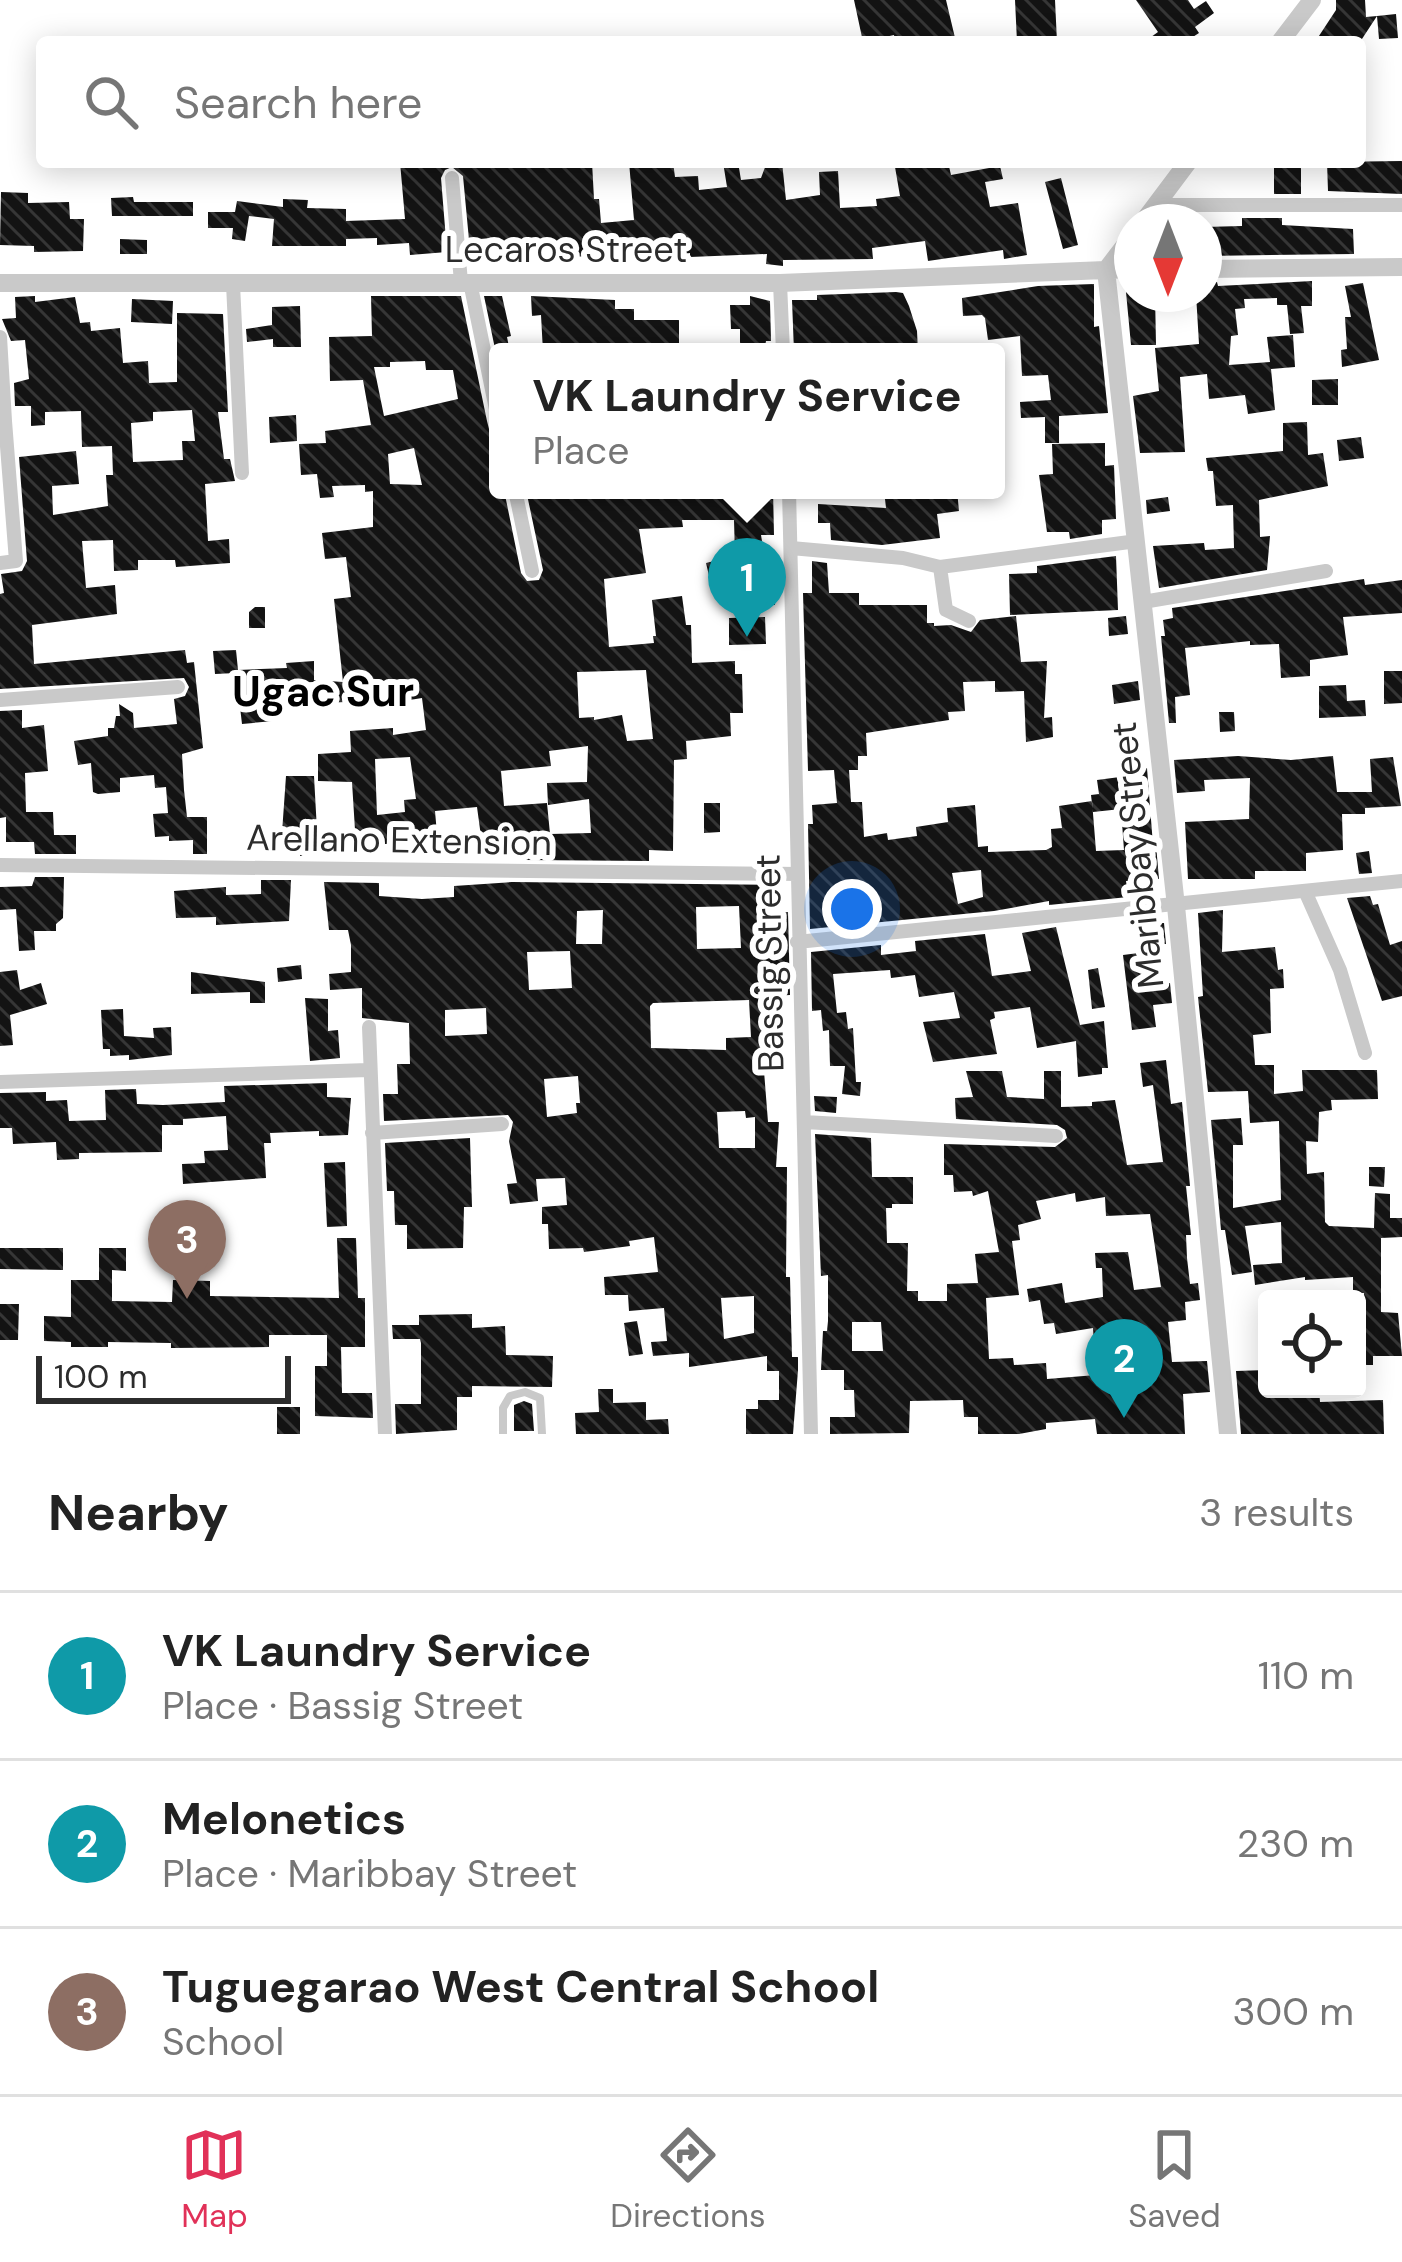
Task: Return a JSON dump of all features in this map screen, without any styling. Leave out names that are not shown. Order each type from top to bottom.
[{"type":"street","points":[[1285,36],[1312,0]]},
{"type":"street","points":[[1157,204],[1184,168]]},
{"type":"street","points":[[452,178],[466,282],[489,380]]},
{"type":"street","points":[[1222,205],[1402,205]]},
{"type":"street","points":[[1106,270],[1114,260]]},
{"type":"street","points":[[1222,269],[1402,267]]},
{"type":"street","name":"Maribbay Street","points":[[1106,270],[1228,1434]]},
{"type":"street","name":"Lecaros Street","points":[[0,283],[780,283],[1114,270]]},
{"type":"street","points":[[780,283],[783,343]]},
{"type":"street","points":[[233,284],[242,473]]},
{"type":"street","points":[[0,337],[16,561],[0,562]]},
{"type":"street","points":[[517,499],[532,571]]},
{"type":"street","name":"Bassig Street","points":[[789,499],[812,1434]]},
{"type":"street","points":[[791,548],[903,558],[940,567],[1137,541]]},
{"type":"street","points":[[940,567],[946,610],[970,621]]},
{"type":"street","points":[[1143,602],[1327,572]]},
{"type":"street","points":[[0,700],[178,687]]},
{"type":"street","name":"Arellano Extension","points":[[0,865],[797,874]]},
{"type":"street","points":[[797,942],[1402,880]]},
{"type":"street","points":[[1305,890],[1340,970],[1365,1054]]},
{"type":"street","points":[[369,1027],[386,1434]]},
{"type":"street","points":[[0,1082],[368,1070]]},
{"type":"street","points":[[804,1122],[1056,1136]]},
{"type":"street","points":[[372,1133],[502,1124]]},
{"type":"lane","points":[[503,1434],[503,1408],[511,1396],[525,1392],[540,1398],[542,1434]]},
{"type":"building","points":[[854,0],[946,0],[955,36],[894,35],[862,36]]},
{"type":"building","points":[[1015,0],[1055,0],[1057,36],[1017,36]]},
{"type":"building","points":[[1136,0],[1188,0],[1194,9],[1206,1],[1214,13],[1195,27],[1199,33],[1194,36],[1152,36],[1158,32]]},
{"type":"building","points":[[1336,0],[1365,0],[1366,17],[1377,16],[1364,36],[1319,36],[1336,10]]},
{"type":"building","points":[[1396,14],[1398,38],[1379,39],[1377,16]]},
{"type":"building","points":[[1366,161],[1402,161],[1402,194],[1328,191],[1327,168],[1366,168]]},
{"type":"building","points":[[401,168],[450,168],[441,178],[447,252],[410,255],[409,243],[377,245],[377,238],[346,239],[346,246],[272,246],[274,219],[249,216],[245,241],[232,239],[233,228],[208,228],[208,212],[235,212],[237,201],[283,207],[283,199],[308,200],[307,208],[346,209],[346,221],[405,219]]},
{"type":"building","points":[[453,168],[592,168],[601,223],[634,220],[630,168],[674,168],[675,177],[698,176],[699,190],[727,187],[724,168],[739,168],[741,180],[761,178],[765,168],[783,168],[786,200],[820,195],[819,172],[838,171],[840,208],[877,206],[876,199],[900,196],[895,168],[949,168],[951,175],[1000,168],[1003,179],[985,182],[990,207],[1018,203],[1027,255],[1004,259],[1003,250],[928,261],[925,241],[872,248],[873,259],[783,260],[783,266],[766,264],[767,254],[690,257],[690,253],[640,261],[639,253],[573,257],[540,255],[540,250],[493,251],[491,238],[469,240],[463,176]]},
{"type":"building","points":[[1274,168],[1301,168],[1301,194],[1274,194]]},
{"type":"building","points":[[1061,178],[1078,245],[1063,249],[1045,182]]},
{"type":"building","points":[[1,192],[28,193],[28,203],[69,202],[70,219],[84,219],[83,251],[34,252],[34,246],[0,245]]},
{"type":"building","points":[[133,197],[134,202],[193,202],[193,216],[112,216],[111,198]]},
{"type":"building","points":[[1242,218],[1282,218],[1282,225],[1353,229],[1354,254],[1222,256],[1222,227],[1242,226]]},
{"type":"building","points":[[120,239],[147,240],[147,254],[120,254]]},
{"type":"building","points":[[1312,281],[1312,306],[1301,306],[1304,333],[1290,334],[1287,305],[1277,305],[1277,298],[1244,299],[1245,308],[1235,309],[1238,335],[1231,336],[1229,365],[1270,362],[1267,337],[1293,335],[1295,367],[1271,369],[1275,410],[1248,414],[1245,395],[1209,399],[1207,374],[1180,377],[1185,452],[1140,453],[1133,396],[1159,391],[1155,348],[1199,344],[1197,312],[1222,312],[1222,286]]},
{"type":"building","points":[[1363,283],[1379,360],[1342,367],[1341,350],[1347,349],[1345,317],[1351,317],[1345,286]]},
{"type":"building","points":[[1094,284],[1094,327],[1099,326],[1108,413],[1059,416],[1059,443],[1045,443],[1045,417],[1021,418],[1020,402],[1051,400],[1048,375],[1022,376],[1020,336],[988,340],[985,318],[963,316],[962,298],[1038,286]]},
{"type":"building","points":[[903,293],[918,343],[794,343],[792,300],[817,300],[817,295]]},
{"type":"building","points":[[35,296],[35,302],[75,297],[80,323],[90,322],[91,331],[120,328],[123,363],[148,361],[149,383],[177,382],[177,313],[223,314],[228,412],[218,412],[224,459],[230,459],[235,481],[205,484],[208,541],[229,539],[230,563],[176,567],[175,560],[138,560],[138,570],[114,571],[113,540],[82,541],[86,588],[115,585],[117,614],[32,625],[34,664],[185,650],[187,663],[194,662],[203,748],[182,754],[184,790],[187,817],[207,817],[207,854],[193,854],[193,840],[155,837],[153,814],[168,813],[166,787],[155,788],[154,775],[120,778],[120,792],[93,792],[91,763],[78,765],[74,741],[108,736],[108,728],[114,728],[120,716],[119,704],[133,713],[134,728],[177,724],[174,699],[185,696],[189,687],[184,678],[0,689],[1,574],[22,571],[27,561],[19,457],[76,451],[79,484],[52,486],[53,515],[108,506],[106,475],[113,475],[112,446],[82,447],[81,411],[45,412],[45,425],[31,426],[31,406],[15,406],[14,383],[29,379],[25,340],[11,341],[2,319],[16,318],[15,297]],"holes":[[[192,410],[195,441],[182,441],[183,460],[133,462],[131,423],[153,421],[153,412]]]},
{"type":"building","points":[[371,296],[461,296],[489,429],[489,499],[506,499],[521,573],[527,581],[539,580],[543,570],[528,499],[773,499],[774,535],[761,535],[767,572],[711,584],[706,563],[735,556],[734,520],[682,520],[683,527],[639,529],[646,573],[604,579],[609,647],[654,643],[652,600],[682,596],[686,625],[691,625],[692,663],[735,661],[735,674],[742,674],[743,713],[730,713],[731,736],[686,741],[687,759],[674,760],[673,851],[649,850],[649,861],[526,860],[524,839],[482,844],[477,807],[435,811],[437,834],[419,835],[421,853],[402,855],[400,843],[356,846],[352,782],[318,781],[318,754],[351,752],[350,731],[393,728],[393,735],[426,730],[422,698],[385,704],[383,696],[347,705],[319,703],[313,696],[313,682],[269,684],[273,721],[242,724],[236,673],[215,674],[213,651],[236,650],[238,670],[287,668],[286,663],[314,661],[314,680],[343,682],[334,599],[351,597],[346,557],[325,559],[322,533],[373,527],[373,491],[365,492],[365,485],[332,486],[334,497],[320,498],[317,474],[301,475],[299,444],[326,443],[325,431],[371,425],[363,380],[330,381],[329,337],[372,336]],"holes":[[[425,361],[426,370],[453,370],[458,399],[384,416],[374,367]],[[414,448],[422,485],[390,484],[388,454]],[[646,670],[653,739],[627,741],[622,715],[579,718],[577,672]],[[588,746],[587,782],[547,783],[548,805],[589,799],[591,833],[550,834],[547,803],[504,806],[501,771],[551,766],[549,751]],[[410,757],[416,799],[404,800],[405,812],[377,815],[375,759]]]},
{"type":"building","points":[[484,296],[502,296],[511,336],[508,343],[494,343]]},
{"type":"building","points":[[531,296],[615,300],[615,309],[634,309],[634,320],[679,320],[679,343],[543,343],[541,315],[532,316]]},
{"type":"building","points":[[750,296],[770,301],[771,341],[740,343],[740,329],[731,329],[730,305],[750,305]]},
{"type":"building","points":[[132,299],[173,301],[172,324],[131,322]]},
{"type":"building","points":[[300,306],[301,347],[273,347],[273,339],[247,342],[246,329],[272,325],[272,307]]},
{"type":"building","points":[[1128,312],[1155,312],[1156,345],[1131,345]]},
{"type":"building","points":[[1338,379],[1338,405],[1312,405],[1312,380]]},
{"type":"building","points":[[296,415],[297,441],[270,443],[269,417]]},
{"type":"building","points":[[1307,422],[1308,455],[1323,453],[1328,486],[1259,500],[1260,537],[1270,536],[1267,570],[1159,588],[1153,546],[1204,543],[1205,550],[1234,548],[1233,505],[1216,506],[1213,471],[1208,471],[1206,458],[1283,451],[1283,423]]},
{"type":"building","points":[[1361,437],[1364,458],[1339,461],[1337,440]]},
{"type":"building","points":[[1105,443],[1105,466],[1114,465],[1116,519],[1102,520],[1102,534],[1070,539],[1069,532],[1047,532],[1039,475],[1053,474],[1052,444]]},
{"type":"building","points":[[1168,497],[1170,511],[1147,514],[1146,500]]},
{"type":"building","points":[[885,499],[958,499],[959,511],[937,514],[940,538],[882,545],[831,540],[830,523],[818,523],[818,504],[886,508]]},
{"type":"building","points":[[1116,556],[1118,610],[1010,615],[1009,574],[1037,573],[1037,566]]},
{"type":"building","points":[[812,561],[827,563],[829,593],[859,593],[859,605],[927,605],[927,623],[971,632],[980,620],[1016,616],[1021,662],[1047,661],[1044,718],[1052,717],[1053,737],[1026,742],[1024,691],[995,692],[995,681],[963,682],[965,711],[948,712],[949,720],[866,733],[867,756],[858,756],[858,770],[849,770],[851,802],[862,802],[864,837],[917,836],[916,827],[948,822],[947,808],[975,805],[978,847],[988,846],[988,852],[1046,850],[1052,847],[1051,829],[1062,828],[1059,806],[1092,801],[1091,795],[1099,794],[1097,780],[1135,775],[1135,770],[1147,768],[1159,879],[1126,881],[1128,897],[1049,905],[1049,901],[810,929],[808,824],[813,824],[812,805],[837,803],[834,770],[808,771],[803,593],[812,593]],"holes":[[[1121,809],[1124,850],[1096,851],[1093,812]],[[981,870],[983,897],[958,904],[952,873]]]},
{"type":"building","points":[[1364,579],[1365,585],[1402,580],[1402,613],[1343,617],[1348,655],[1310,660],[1310,676],[1281,678],[1279,644],[1250,645],[1250,641],[1185,648],[1190,695],[1175,697],[1176,723],[1169,723],[1161,636],[1165,636],[1163,620],[1173,618],[1172,608]]},
{"type":"building","points":[[775,585],[775,605],[759,605],[759,586]]},
{"type":"building","points":[[265,607],[265,628],[249,628],[249,612]]},
{"type":"building","points":[[1126,616],[1128,634],[1109,636],[1108,618]]},
{"type":"building","points":[[765,617],[766,644],[729,645],[729,618]]},
{"type":"building","points":[[1384,671],[1402,671],[1402,703],[1384,704]]},
{"type":"building","points":[[1138,681],[1140,700],[1114,704],[1112,685]]},
{"type":"building","points":[[1346,685],[1347,701],[1365,700],[1366,716],[1319,718],[1319,686]]},
{"type":"building","points":[[22,710],[22,728],[44,725],[48,771],[25,773],[26,812],[53,812],[54,835],[76,835],[76,854],[35,854],[34,842],[6,842],[6,817],[0,818],[0,711]]},
{"type":"building","points":[[1219,712],[1234,712],[1235,731],[1220,732]]},
{"type":"building","points":[[1238,756],[1291,760],[1333,756],[1337,792],[1372,792],[1370,759],[1393,757],[1401,806],[1342,814],[1343,850],[1306,853],[1306,871],[1255,871],[1255,879],[1188,879],[1185,822],[1249,819],[1250,778],[1204,780],[1205,791],[1177,793],[1174,760]]},
{"type":"building","points":[[286,776],[314,776],[318,849],[314,856],[300,856],[300,846],[281,847]]},
{"type":"building","points":[[704,803],[720,803],[720,832],[704,833]]},
{"type":"building","points":[[1369,851],[1372,873],[1359,874],[1356,853]]},
{"type":"building","points":[[35,877],[64,877],[63,918],[56,931],[34,931],[35,950],[19,951],[16,909],[0,910],[0,887],[32,886]]},
{"type":"building","points":[[261,880],[291,880],[289,921],[216,925],[216,917],[176,918],[174,891],[226,887],[226,895],[261,894]]},
{"type":"building","points":[[324,882],[379,883],[379,896],[422,899],[454,897],[454,886],[512,882],[775,885],[775,913],[788,912],[790,995],[771,996],[779,1070],[764,1071],[768,1122],[779,1122],[776,1167],[787,1167],[786,1277],[790,1277],[792,1357],[798,1357],[793,1434],[746,1434],[746,1409],[758,1409],[758,1400],[779,1400],[779,1371],[767,1371],[767,1356],[689,1367],[689,1353],[653,1356],[651,1342],[667,1341],[664,1308],[629,1311],[628,1295],[605,1295],[604,1277],[658,1272],[654,1237],[629,1241],[630,1246],[584,1252],[583,1248],[549,1249],[542,1207],[567,1205],[565,1178],[536,1179],[538,1201],[510,1204],[507,1184],[517,1183],[509,1141],[513,1122],[508,1115],[384,1121],[383,1094],[398,1094],[397,1064],[410,1064],[409,1023],[362,1018],[362,988],[330,990],[329,974],[351,972],[351,945],[348,930],[329,930]],"holes":[[[739,906],[741,948],[697,949],[696,907]],[[603,910],[602,944],[576,944],[577,911]],[[570,951],[572,988],[529,990],[527,952]],[[749,1000],[751,1037],[726,1038],[726,1050],[651,1048],[650,1006]],[[486,1008],[487,1034],[445,1036],[445,1010]],[[578,1076],[577,1113],[547,1117],[544,1079]],[[745,1111],[746,1118],[755,1117],[755,1148],[719,1148],[717,1112]],[[754,1296],[754,1333],[724,1339],[721,1298]]]},
{"type":"building","points":[[1370,896],[1373,905],[1378,904],[1390,945],[1402,941],[1402,996],[1382,1001],[1347,898]]},
{"type":"building","points":[[1223,910],[1222,952],[1275,947],[1284,988],[1270,989],[1271,1033],[1253,1035],[1255,1065],[1274,1065],[1274,1094],[1303,1091],[1302,1070],[1377,1070],[1378,1099],[1331,1100],[1332,1110],[1319,1112],[1318,1142],[1306,1141],[1307,1174],[1324,1172],[1325,1222],[1329,1226],[1374,1228],[1375,1193],[1390,1194],[1390,1218],[1402,1218],[1402,1237],[1381,1238],[1381,1312],[1398,1313],[1402,1356],[1373,1356],[1373,1365],[1366,1365],[1366,1290],[1353,1290],[1353,1277],[1305,1277],[1255,1285],[1253,1265],[1282,1263],[1281,1222],[1245,1226],[1252,1272],[1232,1275],[1225,1230],[1221,1230],[1211,1120],[1241,1118],[1243,1145],[1233,1145],[1233,1208],[1281,1200],[1279,1121],[1250,1123],[1248,1091],[1208,1092],[1198,997],[1203,996],[1198,913]]},
{"type":"building","points":[[1164,923],[1166,944],[1145,945],[1144,924]]},
{"type":"building","points":[[1056,927],[1080,1025],[1104,1021],[1108,1068],[1102,1068],[1102,1074],[1078,1077],[1076,1041],[1037,1048],[1030,1007],[994,1012],[990,1020],[997,1054],[933,1062],[923,1022],[960,1018],[954,992],[919,997],[915,975],[891,978],[890,970],[833,974],[837,1013],[846,1012],[848,1029],[853,1028],[856,1082],[861,1082],[860,1096],[842,1094],[845,1066],[830,1066],[829,1030],[823,1031],[821,1010],[812,1011],[811,952],[881,945],[881,955],[916,951],[915,941],[985,934],[992,976],[1031,971],[1022,933]]},
{"type":"building","points":[[1154,951],[1158,985],[1170,983],[1172,1003],[1153,1005],[1156,1027],[1132,1030],[1123,955]]},
{"type":"building","points":[[301,965],[302,979],[278,982],[277,968]]},
{"type":"building","points":[[1098,968],[1105,1007],[1092,1009],[1088,970]]},
{"type":"building","points":[[17,970],[20,990],[41,983],[47,1004],[10,1015],[13,1045],[0,1046],[0,972]]},
{"type":"building","points":[[191,972],[265,982],[265,1003],[250,1003],[250,992],[191,994]]},
{"type":"building","points":[[305,998],[328,999],[328,1031],[338,1030],[340,1058],[310,1061]]},
{"type":"building","points":[[123,1009],[124,1036],[154,1038],[153,1028],[171,1027],[172,1055],[129,1060],[129,1055],[110,1056],[110,1049],[103,1049],[101,1010]]},
{"type":"building","points":[[1166,1060],[1171,1104],[1182,1102],[1190,1186],[1186,1186],[1191,1235],[1186,1235],[1187,1258],[1190,1284],[1198,1283],[1200,1300],[1185,1302],[1186,1320],[1168,1322],[1172,1362],[1207,1361],[1210,1392],[1183,1394],[1185,1434],[1097,1434],[1095,1419],[1046,1423],[1046,1429],[1019,1434],[978,1434],[978,1417],[964,1417],[963,1400],[910,1401],[909,1433],[830,1434],[830,1417],[855,1417],[854,1390],[844,1390],[844,1370],[821,1370],[828,1275],[821,1276],[815,1134],[871,1138],[872,1177],[913,1177],[913,1204],[886,1208],[887,1243],[908,1243],[907,1291],[918,1291],[918,1301],[947,1301],[947,1284],[978,1283],[975,1254],[999,1252],[988,1191],[973,1196],[972,1191],[954,1192],[953,1175],[944,1175],[944,1144],[1055,1147],[1067,1138],[1057,1125],[956,1119],[955,1098],[973,1097],[966,1071],[1002,1071],[1007,1097],[1044,1099],[1044,1071],[1061,1071],[1061,1107],[1115,1100],[1127,1165],[1163,1162],[1153,1085],[1143,1087],[1140,1063]],"holes":[[[1075,1193],[1076,1202],[1105,1197],[1106,1216],[1150,1214],[1161,1287],[1134,1290],[1128,1252],[1095,1253],[1096,1268],[1102,1268],[1103,1297],[1065,1303],[1062,1283],[1027,1289],[1029,1302],[1040,1300],[1044,1324],[1054,1323],[1056,1334],[1093,1328],[1096,1375],[1047,1379],[1046,1363],[1014,1365],[1013,1358],[989,1359],[986,1298],[1019,1295],[1012,1241],[1020,1240],[1018,1225],[1041,1219],[1036,1201]],[[852,1322],[881,1322],[883,1351],[852,1351]]]},
{"type":"building","points":[[327,1083],[327,1097],[351,1098],[348,1135],[270,1133],[271,1143],[264,1143],[266,1178],[183,1184],[182,1164],[205,1163],[204,1151],[228,1150],[226,1116],[162,1125],[162,1152],[79,1153],[79,1159],[57,1160],[56,1142],[13,1144],[12,1128],[0,1128],[0,1093],[46,1092],[46,1101],[67,1100],[69,1121],[106,1120],[105,1090],[136,1089],[137,1104],[163,1105],[225,1102],[224,1086]]},
{"type":"building","points":[[814,1096],[837,1097],[836,1113],[815,1111]]},
{"type":"building","points":[[470,1138],[472,1207],[464,1207],[463,1248],[407,1249],[407,1225],[395,1225],[394,1191],[387,1191],[385,1143]]},
{"type":"building","points":[[345,1162],[347,1226],[327,1227],[324,1163]]},
{"type":"building","points":[[1369,1167],[1385,1167],[1384,1187],[1369,1186]]},
{"type":"building","points":[[337,1238],[356,1238],[358,1298],[365,1298],[365,1347],[341,1347],[342,1393],[372,1393],[373,1418],[315,1416],[315,1366],[327,1366],[327,1335],[269,1335],[269,1347],[171,1348],[171,1343],[108,1342],[108,1347],[71,1347],[71,1342],[44,1341],[44,1316],[71,1317],[71,1280],[99,1280],[99,1248],[126,1248],[126,1271],[112,1270],[112,1301],[172,1302],[173,1280],[210,1281],[210,1296],[339,1298]]},
{"type":"building","points":[[0,1248],[63,1248],[63,1270],[0,1269]]},
{"type":"building","points":[[0,1304],[19,1304],[18,1340],[0,1340]]},
{"type":"building","points":[[472,1314],[472,1328],[505,1326],[506,1355],[553,1356],[552,1387],[472,1386],[472,1397],[457,1397],[457,1430],[396,1434],[395,1404],[421,1404],[421,1343],[420,1339],[393,1339],[392,1325],[419,1325],[419,1315]]},
{"type":"building","points":[[637,1321],[643,1354],[629,1356],[624,1323]]},
{"type":"building","points":[[1258,1370],[1258,1398],[1383,1400],[1384,1434],[1241,1434],[1236,1371]]},
{"type":"building","points":[[598,1389],[613,1389],[613,1403],[646,1402],[646,1420],[668,1419],[669,1434],[576,1434],[575,1413],[599,1412]]},
{"type":"building","points":[[532,1404],[534,1431],[514,1431],[514,1405]]},
{"type":"building","points":[[277,1407],[300,1407],[300,1434],[277,1434]]},
{"type":"place","name":"VK Laundry Service","points":[[747,637]]},
{"type":"place","name":"Tuguegarao West Central School","points":[[187,1299]]},
{"type":"place","name":"Melonetics","points":[[1124,1418]]},
{"type":"district","name":"Ugac Sur","points":[[323,691]]}]
